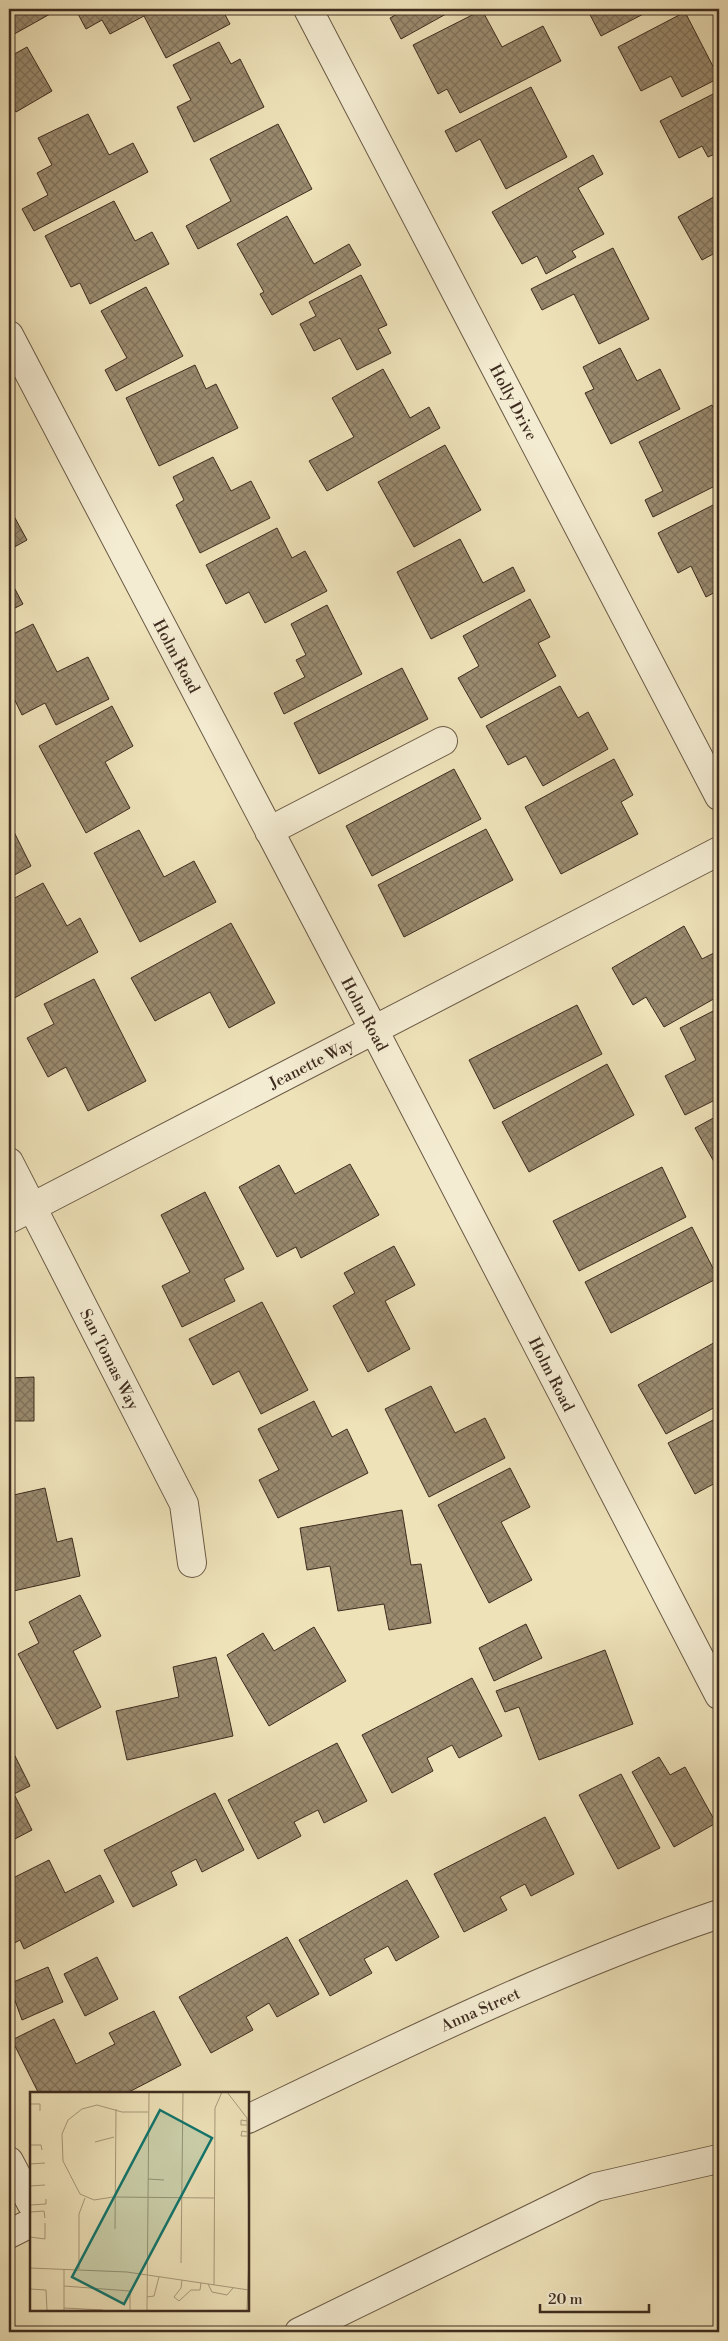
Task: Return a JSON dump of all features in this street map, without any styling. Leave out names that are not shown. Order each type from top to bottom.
[{"type":"street","name":"Holly Drive","points":[[308,9],[719,796]]},
{"type":"street","name":"Holm Road","points":[[9,335],[374,1030],[719,1695]]},
{"type":"street","points":[[269,831],[443,741]]},
{"type":"street","name":"Jeanette Way","points":[[9,1218],[719,851]]},
{"type":"street","name":"San Tomas Way","points":[[9,1162],[184,1504],[192,1563]]},
{"type":"street","name":"Anna Street","points":[[249,2119],[516,1992],[638,1942],[719,1914]]},
{"type":"street","points":[[298,2332],[596,2187],[718,2159],[719,2162]]},
{"type":"street","points":[[9,2161],[30,2201]]},
{"type":"street","points":[[9,2234],[30,2224]]},
{"type":"building","points":[[9,9],[59,9],[9,37]]},
{"type":"building","points":[[87,9],[196,9],[199,14],[208,9],[222,9],[230,24],[166,58],[144,16],[110,34],[102,20],[86,29],[78,14]]},
{"type":"building","points":[[406,9],[455,9],[401,39],[390,18]]},
{"type":"building","points":[[587,9],[653,9],[601,36]]},
{"type":"building","points":[[482,10],[502,47],[543,26],[561,61],[460,113],[447,89],[438,94],[413,45]]},
{"type":"building","points":[[685,12],[719,78],[682,97],[671,76],[641,91],[618,47]]},
{"type":"building","points":[[219,42],[231,64],[240,59],[264,107],[194,142],[177,107],[191,100],[173,65]]},
{"type":"building","points":[[27,47],[52,91],[16,112],[9,99],[9,57]]},
{"type":"building","points":[[531,87],[567,157],[506,189],[480,139],[456,152],[445,131]]},
{"type":"building","points":[[719,91],[719,152],[708,157],[702,146],[679,158],[660,121]]},
{"type":"building","points":[[88,114],[109,155],[133,143],[148,172],[34,231],[22,209],[48,195],[37,173],[52,165],[38,138]]},
{"type":"building","points":[[278,124],[312,189],[198,249],[186,226],[231,201],[210,159]]},
{"type":"building","points":[[593,155],[603,174],[578,188],[604,234],[572,251],[576,257],[546,274],[537,256],[522,264],[492,212]]},
{"type":"building","points":[[719,194],[719,260],[715,253],[702,260],[678,217]]},
{"type":"building","points":[[114,201],[135,241],[152,232],[169,264],[90,304],[80,283],[71,287],[45,236]]},
{"type":"building","points":[[287,216],[314,264],[349,244],[361,265],[272,315],[260,294],[264,292],[237,244]]},
{"type":"building","points":[[613,248],[649,319],[599,344],[574,294],[542,310],[531,289]]},
{"type":"building","points":[[361,275],[387,325],[378,329],[391,353],[357,370],[340,338],[314,351],[300,324],[316,316],[309,302]]},
{"type":"building","points":[[146,287],[183,356],[116,391],[105,370],[127,358],[101,311]]},
{"type":"building","points":[[620,348],[637,381],[660,369],[680,409],[611,444],[585,393],[594,389],[583,367]]},
{"type":"building","points":[[195,365],[206,389],[216,384],[238,428],[159,466],[126,398]]},
{"type":"building","points":[[383,369],[410,418],[429,407],[440,428],[327,491],[309,461],[354,437],[332,398]]},
{"type":"building","points":[[712,405],[719,420],[719,484],[653,517],[645,500],[663,491],[639,442]]},
{"type":"building","points":[[445,445],[481,510],[414,547],[378,482]]},
{"type":"building","points":[[213,457],[231,491],[251,481],[270,518],[200,553],[176,505],[184,500],[173,477]]},
{"type":"building","points":[[719,502],[719,590],[706,597],[691,566],[678,573],[658,533]]},
{"type":"building","points":[[9,507],[27,540],[9,550]]},
{"type":"building","points":[[277,528],[292,558],[305,551],[327,591],[265,623],[249,592],[226,604],[206,565]]},
{"type":"building","points":[[460,539],[483,583],[513,567],[525,591],[431,639],[397,572]]},
{"type":"building","points":[[9,578],[23,604],[9,611]]},
{"type":"building","points":[[530,599],[550,637],[538,643],[556,676],[481,718],[458,678],[479,666],[463,636]]},
{"type":"building","points":[[327,605],[362,674],[284,714],[274,693],[305,677],[296,660],[306,655],[291,624]]},
{"type":"building","points":[[33,624],[57,672],[88,657],[109,699],[56,725],[45,703],[22,715],[9,688],[9,636]]},
{"type":"building","points":[[402,668],[428,719],[319,774],[294,723]]},
{"type":"building","points":[[560,686],[578,718],[588,712],[608,749],[543,786],[526,756],[508,765],[486,726]]},
{"type":"building","points":[[112,706],[133,746],[105,762],[130,808],[86,833],[39,746]]},
{"type":"building","points":[[614,759],[633,795],[621,802],[638,834],[561,874],[525,807]]},
{"type":"building","points":[[454,769],[481,819],[372,876],[346,826]]},
{"type":"building","points":[[9,822],[31,866],[9,878]]},
{"type":"building","points":[[486,829],[513,880],[404,937],[378,885]]},
{"type":"building","points":[[139,830],[164,877],[194,861],[216,902],[140,942],[94,853]]},
{"type":"building","points":[[43,883],[67,926],[80,918],[98,952],[9,1001],[9,901]]},
{"type":"building","points":[[231,923],[275,1003],[229,1028],[210,992],[155,1021],[131,978]]},
{"type":"building","points":[[684,926],[702,959],[714,953],[719,962],[719,996],[664,1027],[646,997],[633,1005],[612,968]]},
{"type":"building","points":[[94,979],[146,1081],[88,1111],[66,1067],[48,1077],[27,1038],[54,1024],[44,1004]]},
{"type":"building","points":[[577,1005],[602,1054],[494,1109],[469,1060]]},
{"type":"building","points":[[719,1008],[719,1098],[685,1115],[665,1076],[696,1060],[680,1028]]},
{"type":"building","points":[[607,1064],[634,1115],[529,1172],[502,1122]]},
{"type":"building","points":[[719,1115],[719,1165],[717,1167],[695,1128]]},
{"type":"building","points":[[350,1164],[379,1215],[301,1258],[296,1247],[277,1257],[239,1187],[279,1165],[295,1194]]},
{"type":"building","points":[[662,1167],[686,1217],[579,1271],[553,1221]]},
{"type":"building","points":[[205,1192],[244,1269],[224,1279],[235,1301],[182,1327],[162,1286],[190,1272],[161,1215]]},
{"type":"building","points":[[692,1227],[718,1278],[611,1333],[585,1282]]},
{"type":"building","points":[[394,1246],[415,1285],[385,1301],[410,1349],[368,1372],[333,1306],[355,1293],[344,1273]]},
{"type":"building","points":[[262,1302],[308,1390],[261,1414],[239,1371],[213,1385],[189,1339]]},
{"type":"building","points":[[719,1340],[719,1405],[666,1434],[638,1385]]},
{"type":"building","points":[[34,1377],[34,1421],[9,1421],[9,1378]]},
{"type":"building","points":[[431,1386],[455,1433],[485,1418],[505,1458],[429,1497],[385,1409]]},
{"type":"building","points":[[314,1401],[332,1437],[347,1429],[368,1473],[278,1518],[259,1480],[279,1470],[258,1429]]},
{"type":"building","points":[[719,1417],[719,1481],[695,1494],[668,1443]]},
{"type":"building","points":[[510,1468],[530,1507],[501,1522],[532,1580],[489,1603],[438,1505]]},
{"type":"building","points":[[45,1488],[57,1542],[72,1538],[80,1576],[9,1592],[9,1496]]},
{"type":"building","points":[[402,1510],[411,1565],[421,1564],[431,1623],[389,1630],[384,1604],[338,1611],[330,1566],[307,1570],[300,1528]]},
{"type":"building","points":[[80,1595],[101,1636],[73,1651],[101,1707],[57,1729],[18,1654],[39,1643],[29,1622]]},
{"type":"building","points":[[526,1624],[542,1658],[494,1681],[479,1648]]},
{"type":"building","points":[[314,1627],[346,1681],[269,1726],[227,1655],[263,1633],[274,1651]]},
{"type":"building","points":[[605,1650],[633,1724],[539,1760],[519,1707],[505,1712],[496,1691]]},
{"type":"building","points":[[216,1657],[233,1736],[127,1760],[116,1711],[179,1697],[173,1667]]},
{"type":"building","points":[[472,1678],[502,1736],[459,1758],[452,1745],[427,1758],[433,1771],[392,1793],[362,1735]]},
{"type":"building","points":[[337,1743],[367,1801],[324,1823],[318,1810],[294,1822],[301,1836],[258,1859],[228,1800]]},
{"type":"building","points":[[9,1744],[30,1786],[14,1794],[32,1830],[9,1842]]},
{"type":"building","points":[[659,1757],[670,1775],[685,1767],[716,1823],[674,1847],[632,1772]]},
{"type":"building","points":[[621,1774],[660,1848],[618,1869],[579,1795]]},
{"type":"building","points":[[215,1793],[244,1850],[202,1872],[196,1859],[171,1872],[177,1885],[133,1907],[104,1850]]},
{"type":"building","points":[[545,1817],[574,1874],[531,1896],[525,1884],[500,1897],[507,1910],[464,1932],[434,1874]]},
{"type":"building","points":[[49,1860],[65,1893],[100,1875],[114,1902],[24,1949],[20,1940],[9,1946],[9,1880]]},
{"type":"building","points":[[407,1880],[439,1937],[396,1961],[388,1946],[364,1959],[372,1973],[330,1996],[299,1940]]},
{"type":"building","points":[[287,1937],[319,1994],[277,2017],[269,2003],[246,2017],[253,2030],[211,2053],[179,1997]]},
{"type":"building","points":[[97,1957],[118,1999],[85,2016],[64,1974]]},
{"type":"building","points":[[48,1967],[63,2002],[22,2020],[9,1984]]},
{"type":"building","points":[[154,2011],[181,2065],[129,2092],[38,2092],[12,2040],[54,2019],[76,2064],[115,2044],[109,2033]]}]
